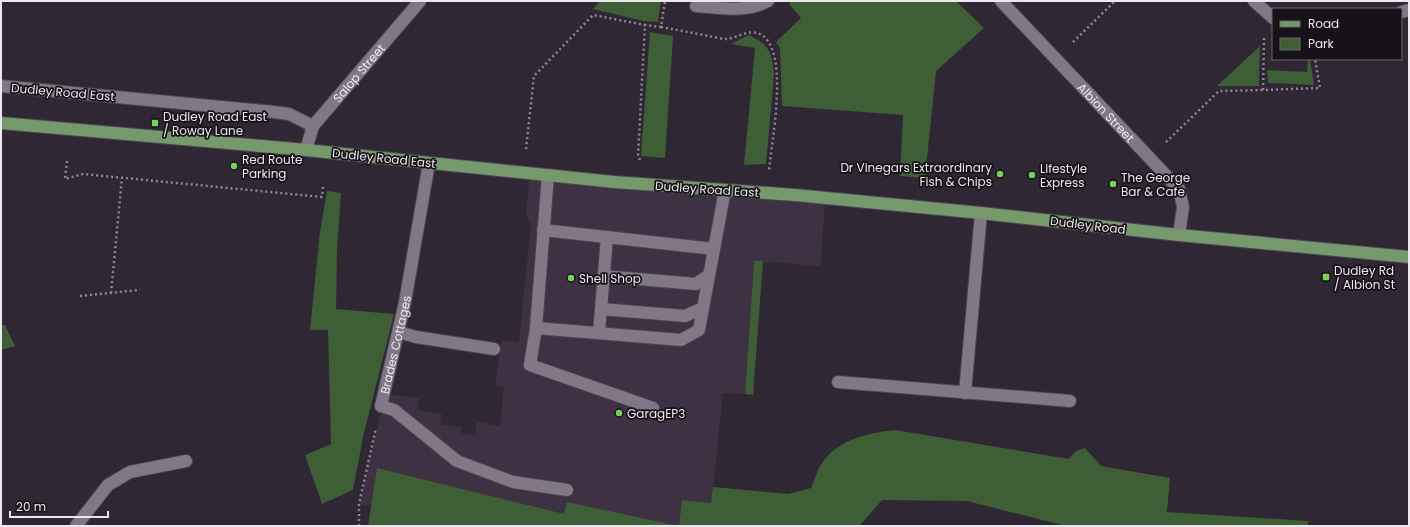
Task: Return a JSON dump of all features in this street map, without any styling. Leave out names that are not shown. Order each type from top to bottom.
[{"type":"main road","name":"Dudley Road East","points":[[1,123],[306,150],[548,175],[767,193]]},
{"type":"main road","name":"Dudley Road","points":[[767,193],[981,213],[1179,235],[1409,257]]},
{"type":"street","name":"Salop Street","points":[[306,150],[313,126],[420,1]]},
{"type":"street","points":[[696,6],[739,10],[758,6],[768,1]]},
{"type":"street","name":"Albion Street","points":[[1001,1],[1179,189],[1183,207],[1179,235]]},
{"type":"street","points":[[1254,1],[1272,17]]},
{"type":"street","name":"Dudley Road East","points":[[1,86],[274,112],[289,114],[313,126]]},
{"type":"street","name":"Brades Cottages","points":[[381,406],[398,332],[429,163]]},
{"type":"street","points":[[548,175],[536,328],[530,365],[653,408]]},
{"type":"street","points":[[536,328],[681,340],[699,330],[725,190]]},
{"type":"street","points":[[965,393],[981,213]]},
{"type":"street","points":[[543,230],[714,249]]},
{"type":"street","points":[[599,333],[607,237]]},
{"type":"street","points":[[603,276],[696,284],[709,275]]},
{"type":"street","points":[[601,309],[685,316],[703,308]]},
{"type":"street","points":[[398,332],[416,337],[494,349]]},
{"type":"street","points":[[838,382],[1070,401]]},
{"type":"street","points":[[381,406],[394,410],[457,461],[513,482],[567,490]]},
{"type":"street","points":[[76,526],[108,485],[130,472],[186,461]]},
{"type":"path","points":[[662,27],[665,1]]},
{"type":"path","points":[[1056,58],[1115,1]]},
{"type":"path","points":[[524,172],[534,76],[593,15],[726,39],[748,33],[758,33],[771,44],[776,56],[778,70],[767,193]]},
{"type":"path","points":[[642,162],[638,156],[645,24]]},
{"type":"path","points":[[1259,33],[1264,39],[1263,90]]},
{"type":"path","points":[[1149,158],[1219,91],[1320,88],[1315,60]]},
{"type":"path","points":[[67,161],[65,179],[83,174],[322,197],[323,187]]},
{"type":"path","points":[[111,292],[122,178]]},
{"type":"path","points":[[80,296],[140,290]]},
{"type":"path","name":"Brades Cottages","points":[[358,526],[359,504],[381,406]]},
{"type":"shaded area","points":[[530,173],[825,198],[821,266],[754,261],[745,394],[723,393],[709,526],[444,526],[370,505],[359,504],[385,394],[419,398],[417,410],[442,414],[440,424],[461,427],[461,433],[475,435],[477,422],[500,426],[504,387],[495,385],[502,340],[519,342],[531,225],[526,213]]},
{"type":"green space","points":[[601,1],[661,1],[658,22],[644,21],[593,9]]},
{"type":"green space","points":[[791,1],[956,1],[984,28],[936,71],[925,178],[900,176],[903,115],[782,106],[780,48],[776,42],[801,18],[789,4]]},
{"type":"green space","points":[[650,32],[673,36],[665,158],[641,156]]},
{"type":"green space","points":[[749,35],[761,42],[769,50],[773,67],[774,75],[766,164],[744,165],[755,48],[731,44]]},
{"type":"green space","points":[[1260,46],[1259,86],[1217,86]]},
{"type":"green space","points":[[1308,60],[1310,60],[1314,85],[1268,83],[1267,70],[1307,72]]},
{"type":"green space","points":[[327,191],[341,193],[337,251],[336,309],[394,314],[363,437],[353,490],[322,504],[305,455],[331,444],[328,330],[310,330],[320,232]]},
{"type":"green space","points":[[754,261],[763,261],[753,395],[745,394]]},
{"type":"green space","points":[[1,325],[5,325],[15,346],[1,350]]},
{"type":"green space","points":[[895,430],[1069,459],[1076,451],[1085,448],[1101,466],[1170,478],[1167,512],[1308,521],[1308,526],[1066,526],[967,501],[882,500],[859,526],[679,526],[682,500],[711,503],[713,487],[788,494],[811,488],[819,468],[825,458],[842,444],[873,433]]},
{"type":"green space","points":[[377,468],[564,514],[567,502],[679,526],[368,526]]},
{"type":"place","name":"Dudley Road East / Roway Lane","points":[[155,123]]},
{"type":"place","name":"Red Route Parking","points":[[234,166]]},
{"type":"place","name":"Dr Vinegars Extraordinary Fish & Chips","points":[[1000,174]]},
{"type":"place","name":"Lifestyle Express","points":[[1032,175]]},
{"type":"place","name":"The George Bar & Cafe","points":[[1113,184]]},
{"type":"place","name":"Dudley Rd / Albion St","points":[[1326,277]]},
{"type":"place","name":"Shell Shop","points":[[571,278]]},
{"type":"place","name":"GaragEP3","points":[[619,413]]}]
